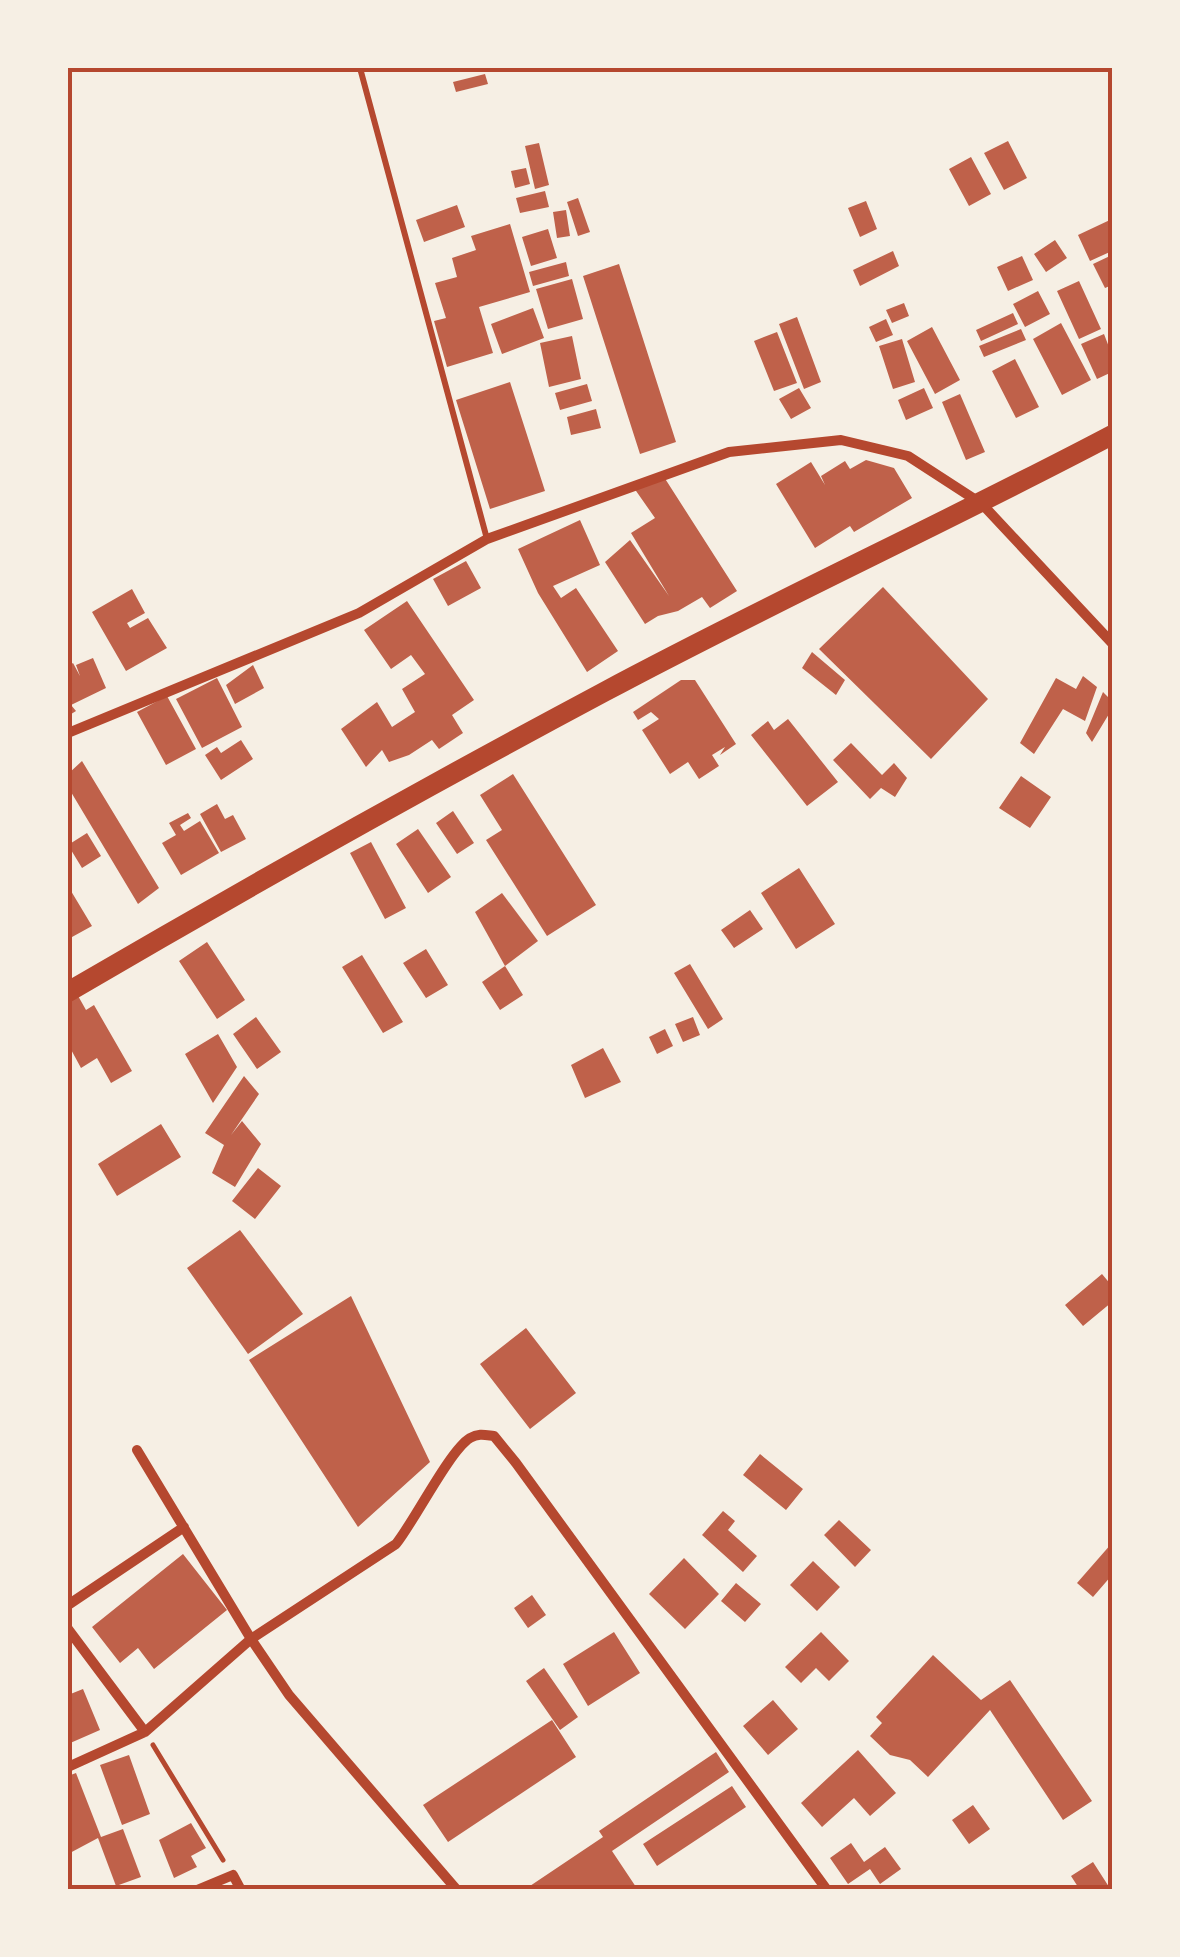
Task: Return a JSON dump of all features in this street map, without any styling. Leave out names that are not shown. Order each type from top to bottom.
[{"type":"main road","points":[[68,992],[192,919],[607,690],[982,504],[1112,434]]},
{"type":"street","points":[[68,733],[358,613],[487,539],[729,452],[840,440],[908,456],[982,504],[1112,643]]},
{"type":"street","points":[[68,1766],[145,1732],[251,1639],[396,1544],[467,1439],[481,1434],[494,1436],[827,1890]]},
{"type":"street","points":[[137,1450],[251,1639],[290,1696],[457,1890]]},
{"type":"street","points":[[68,1605],[184,1527]]},
{"type":"street","points":[[68,1629],[145,1732]]},
{"type":"street","points":[[197,1890],[233,1875],[241,1890]]},
{"type":"lane","points":[[360,68],[487,539]]},
{"type":"path","points":[[145,1732],[233,1875]]},
{"type":"building","points":[[485,74],[488,84],[456,92],[453,82]]},
{"type":"building","points":[[1008,141],[1027,178],[1004,190],[984,153]]},
{"type":"building","points":[[539,143],[549,185],[535,189],[525,146]]},
{"type":"building","points":[[971,157],[991,194],[969,206],[949,169]]},
{"type":"building","points":[[526,168],[530,184],[515,188],[511,171]]},
{"type":"building","points":[[545,191],[549,207],[520,213],[516,198]]},
{"type":"building","points":[[578,198],[590,232],[578,236],[567,202]]},
{"type":"building","points":[[866,201],[877,229],[860,237],[848,208]]},
{"type":"building","points":[[457,205],[465,227],[424,242],[416,220]]},
{"type":"building","points":[[566,210],[570,236],[557,238],[553,212]]},
{"type":"building","points":[[1112,219],[1112,251],[1090,261],[1078,235]]},
{"type":"building","points":[[510,224],[530,292],[479,307],[493,353],[447,367],[434,321],[446,318],[435,283],[457,277],[452,258],[476,250],[471,236]]},
{"type":"building","points":[[548,229],[557,258],[531,266],[522,237]]},
{"type":"building","points":[[1055,240],[1067,258],[1046,272],[1034,254]]},
{"type":"building","points":[[893,251],[899,266],[860,286],[853,270]]},
{"type":"building","points":[[1112,255],[1112,285],[1105,288],[1093,264]]},
{"type":"building","points":[[1022,256],[1033,280],[1008,291],[997,267]]},
{"type":"building","points":[[566,262],[569,276],[533,286],[529,272]]},
{"type":"building","points":[[619,264],[676,442],[640,454],[583,276]]},
{"type":"building","points":[[572,279],[583,319],[548,329],[536,289]]},
{"type":"building","points":[[1079,281],[1101,329],[1079,339],[1057,291]]},
{"type":"building","points":[[1038,291],[1050,314],[1025,327],[1013,304]]},
{"type":"building","points":[[904,303],[909,316],[892,323],[886,310]]},
{"type":"building","points":[[533,308],[544,338],[502,354],[491,324]]},
{"type":"building","points":[[1013,313],[1018,324],[981,341],[976,330]]},
{"type":"building","points":[[797,317],[821,382],[804,389],[779,324]]},
{"type":"building","points":[[886,319],[893,335],[876,342],[869,327]]},
{"type":"building","points":[[1061,323],[1091,380],[1062,395],[1033,339]]},
{"type":"building","points":[[932,327],[960,380],[935,394],[907,341]]},
{"type":"building","points":[[1021,329],[1026,340],[984,357],[979,346]]},
{"type":"building","points":[[777,332],[797,383],[774,391],[754,341]]},
{"type":"building","points":[[1104,334],[1112,355],[1112,372],[1097,379],[1081,344]]},
{"type":"building","points":[[572,336],[581,379],[549,387],[540,343]]},
{"type":"building","points":[[902,339],[915,382],[893,389],[879,346]]},
{"type":"building","points":[[1015,359],[1039,407],[1016,418],[992,371]]},
{"type":"building","points":[[510,382],[545,491],[490,509],[456,400]]},
{"type":"building","points":[[587,384],[592,401],[560,410],[555,393]]},
{"type":"building","points":[[799,388],[811,408],[791,419],[779,399]]},
{"type":"building","points":[[924,388],[933,408],[906,420],[898,400]]},
{"type":"building","points":[[960,394],[985,452],[966,460],[942,402]]},
{"type":"building","points":[[596,409],[601,428],[571,435],[567,417]]},
{"type":"building","points":[[866,460],[894,468],[912,498],[854,532],[850,526],[815,548],[776,484],[811,462],[825,485],[821,476],[845,461],[850,469]]},
{"type":"building","points":[[664,477],[737,591],[710,608],[702,597],[645,624],[605,562],[630,540],[669,596],[631,533],[655,518],[634,488]]},
{"type":"building","points":[[580,520],[600,565],[553,586],[561,598],[576,588],[618,651],[587,672],[538,593],[518,549]]},
{"type":"building","points":[[466,561],[481,588],[448,606],[433,579]]},
{"type":"building","points":[[883,587],[988,699],[931,759],[819,649]]},
{"type":"building","points":[[132,589],[145,613],[127,623],[130,628],[148,618],[167,648],[126,671],[92,612]]},
{"type":"building","points":[[407,601],[474,700],[452,715],[463,733],[439,749],[432,740],[389,762],[382,750],[366,767],[341,729],[377,702],[392,727],[415,712],[402,689],[425,674],[411,655],[391,669],[364,630]]},
{"type":"building","points":[[812,652],[845,680],[836,695],[802,668]]},
{"type":"building","points":[[93,658],[106,688],[71,705],[76,711],[68,716],[68,666],[73,663],[80,676],[76,665]]},
{"type":"building","points":[[253,665],[264,688],[235,704],[226,685]]},
{"type":"building","points":[[1083,676],[1097,687],[1085,721],[1063,709],[1034,754],[1020,743],[1056,678],[1076,689]]},
{"type":"building","points":[[217,678],[242,727],[202,748],[176,699]]},
{"type":"building","points":[[681,680],[695,680],[736,744],[720,755],[725,747],[712,755],[719,766],[699,779],[688,762],[670,774],[642,730],[659,719],[651,712],[638,720],[633,712]]},
{"type":"building","points":[[1103,692],[1112,701],[1112,709],[1092,742],[1086,733]]},
{"type":"building","points":[[167,696],[196,749],[166,765],[137,712]]},
{"type":"building","points":[[788,719],[838,782],[807,806],[751,735],[768,721],[774,730]]},
{"type":"building","points":[[241,740],[253,759],[221,780],[205,755],[217,747],[221,753]]},
{"type":"building","points":[[851,743],[882,775],[894,763],[907,778],[895,797],[881,788],[870,799],[833,760]]},
{"type":"building","points":[[82,761],[159,888],[138,904],[68,787],[68,774]]},
{"type":"building","points":[[513,774],[596,905],[547,936],[486,840],[502,830],[480,795]]},
{"type":"building","points":[[1021,776],[1051,797],[1030,828],[999,808]]},
{"type":"building","points":[[217,804],[225,819],[233,815],[246,839],[221,852],[200,814]]},
{"type":"building","points":[[453,811],[474,843],[457,854],[436,823]]},
{"type":"building","points":[[188,813],[191,818],[180,825],[184,831],[200,821],[219,853],[181,875],[162,843],[176,835],[169,823]]},
{"type":"building","points":[[418,829],[451,877],[428,893],[396,844]]},
{"type":"building","points":[[87,833],[101,856],[82,868],[68,845]]},
{"type":"building","points":[[371,842],[406,908],[385,919],[350,853]]},
{"type":"building","points":[[799,868],[835,924],[796,949],[761,893]]},
{"type":"building","points":[[71,891],[92,926],[72,937],[68,930]]},
{"type":"building","points":[[502,893],[538,941],[505,966],[475,912]]},
{"type":"building","points":[[750,910],[763,929],[734,948],[721,930]]},
{"type":"building","points":[[207,942],[245,1000],[217,1019],[179,961]]},
{"type":"building","points":[[426,949],[448,985],[426,998],[403,963]]},
{"type":"building","points":[[362,955],[403,1022],[383,1033],[342,967]]},
{"type":"building","points":[[690,964],[723,1019],[708,1029],[674,973]]},
{"type":"building","points":[[505,966],[523,995],[500,1010],[482,982]]},
{"type":"building","points":[[77,994],[86,1010],[94,1005],[132,1071],[111,1083],[97,1058],[81,1068],[68,1044],[68,999]]},
{"type":"building","points":[[256,1017],[281,1052],[257,1069],[233,1034]]},
{"type":"building","points":[[693,1017],[700,1035],[683,1042],[675,1024]]},
{"type":"building","points":[[665,1029],[673,1046],[657,1054],[649,1037]]},
{"type":"building","points":[[218,1034],[237,1067],[213,1103],[185,1054]]},
{"type":"building","points":[[603,1048],[621,1082],[585,1098],[571,1065]]},
{"type":"building","points":[[244,1076],[259,1094],[231,1135],[242,1121],[261,1144],[235,1187],[212,1173],[224,1145],[205,1133]]},
{"type":"building","points":[[161,1124],[181,1157],[117,1196],[98,1164]]},
{"type":"building","points":[[258,1168],[281,1186],[255,1219],[232,1201]]},
{"type":"building","points":[[240,1230],[303,1314],[248,1354],[187,1268]]},
{"type":"building","points":[[1102,1274],[1112,1286],[1112,1302],[1083,1326],[1065,1305]]},
{"type":"building","points":[[351,1296],[430,1462],[358,1527],[249,1360]]},
{"type":"building","points":[[526,1328],[576,1393],[530,1429],[480,1364]]},
{"type":"building","points":[[760,1454],[803,1489],[786,1510],[743,1475]]},
{"type":"building","points":[[723,1511],[735,1521],[728,1530],[757,1556],[743,1572],[702,1535]]},
{"type":"building","points":[[839,1520],[871,1550],[855,1567],[824,1535]]},
{"type":"building","points":[[1112,1543],[1112,1575],[1093,1597],[1077,1583]]},
{"type":"building","points":[[183,1554],[227,1610],[154,1669],[138,1648],[120,1663],[92,1627]]},
{"type":"building","points":[[684,1558],[719,1594],[685,1629],[649,1594]]},
{"type":"building","points":[[813,1561],[840,1587],[817,1611],[790,1585]]},
{"type":"building","points":[[736,1583],[761,1604],[745,1622],[721,1601]]},
{"type":"building","points":[[532,1595],[546,1615],[528,1628],[514,1608]]},
{"type":"building","points":[[614,1632],[640,1673],[588,1706],[563,1664]]},
{"type":"building","points":[[821,1632],[849,1661],[829,1681],[816,1668],[801,1683],[785,1667]]},
{"type":"building","points":[[933,1655],[981,1700],[1010,1680],[1092,1801],[1063,1820],[990,1710],[928,1777],[910,1760],[890,1755],[870,1736],[882,1723],[876,1717]]},
{"type":"building","points":[[544,1668],[578,1717],[560,1730],[526,1681]]},
{"type":"building","points":[[83,1689],[100,1730],[68,1744],[68,1695]]},
{"type":"building","points":[[773,1700],[798,1729],[768,1755],[743,1726]]},
{"type":"building","points":[[552,1720],[576,1757],[448,1842],[423,1805]]},
{"type":"building","points":[[858,1750],[896,1793],[870,1816],[854,1798],[822,1827],[801,1803]]},
{"type":"building","points":[[716,1752],[729,1772],[612,1851],[638,1890],[524,1890],[603,1837],[599,1831]]},
{"type":"building","points":[[129,1755],[150,1814],[122,1825],[100,1765]]},
{"type":"building","points":[[76,1773],[101,1837],[123,1829],[141,1877],[116,1886],[98,1838],[68,1854],[68,1776]]},
{"type":"building","points":[[732,1786],[746,1807],[657,1866],[643,1844]]},
{"type":"building","points":[[973,1805],[990,1829],[969,1844],[952,1820]]},
{"type":"building","points":[[191,1823],[206,1848],[191,1856],[197,1867],[174,1878],[159,1840]]},
{"type":"building","points":[[851,1843],[864,1862],[885,1847],[901,1869],[880,1884],[870,1869],[848,1884],[830,1858]]},
{"type":"building","points":[[1093,1862],[1111,1890],[1080,1890],[1071,1876]]}]
